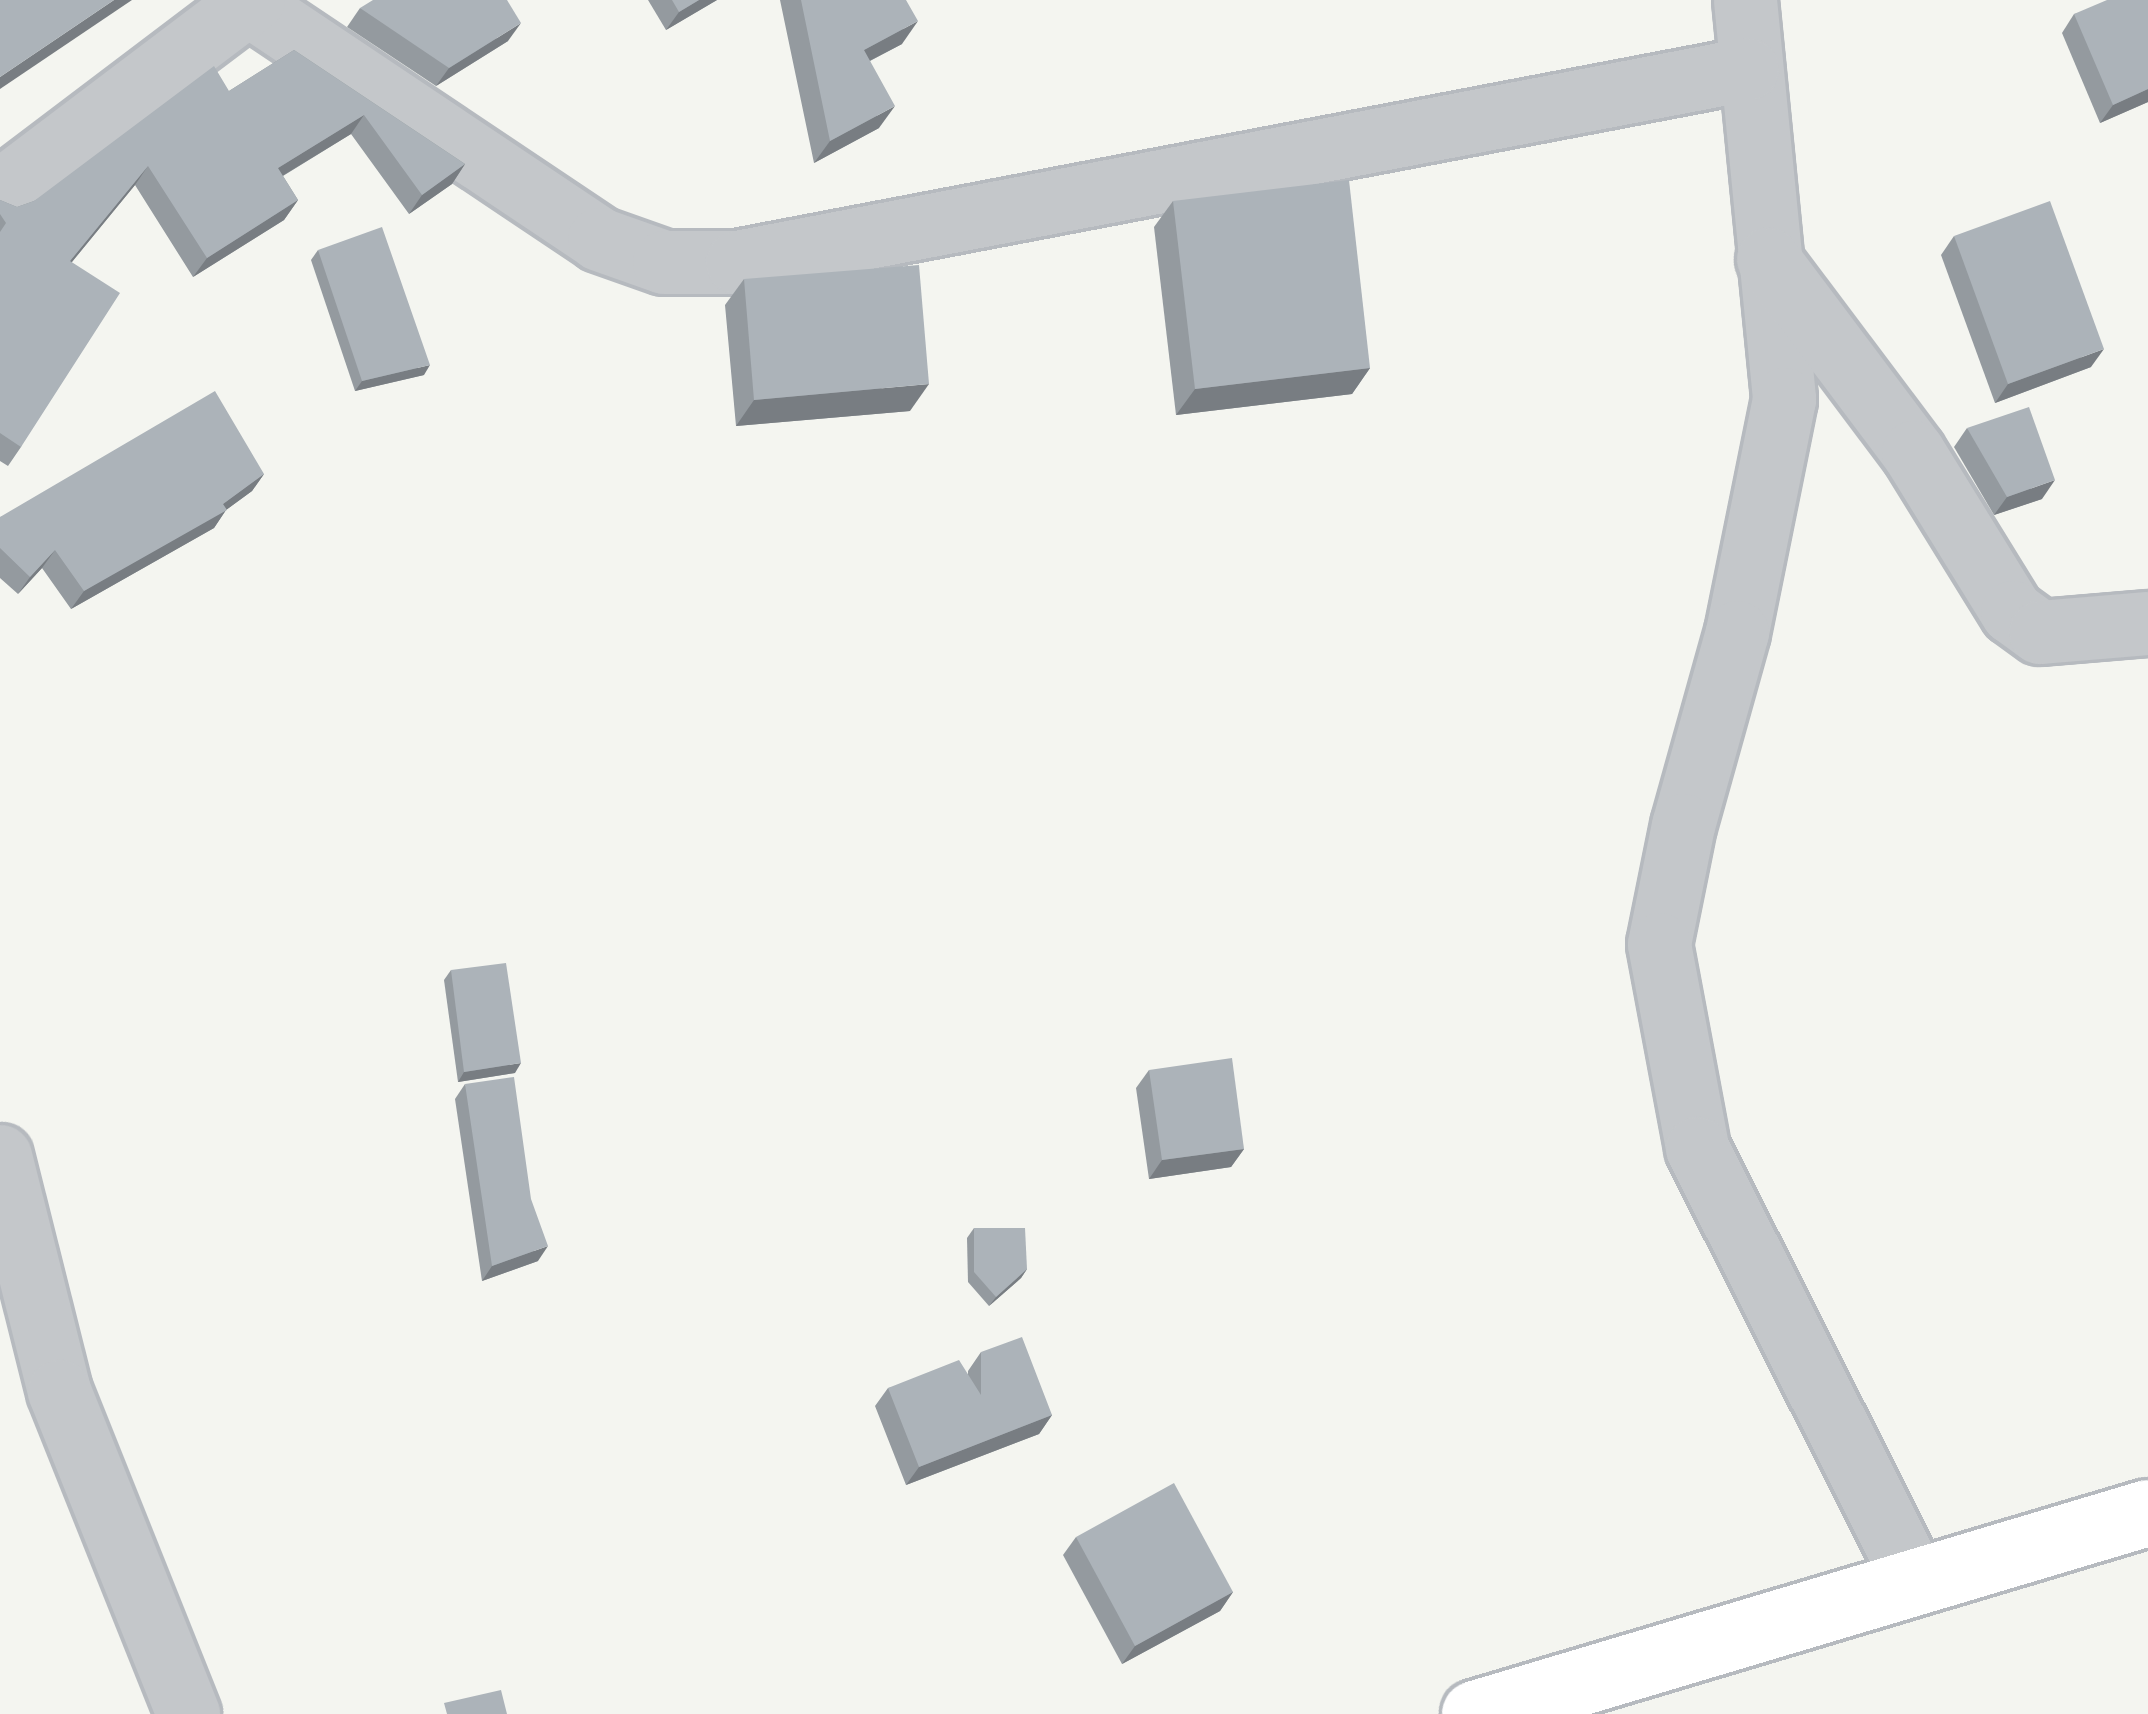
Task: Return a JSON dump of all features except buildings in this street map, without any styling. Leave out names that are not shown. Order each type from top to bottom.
[{"type":"street","points":[[1744,0],[1747,69],[1784,399],[1737,632],[1683,825],[1660,944],[1697,1148],[1914,1580]]},
{"type":"street","points":[[0,191],[219,10],[599,238],[664,262],[737,262],[1747,69]]},
{"type":"street","points":[[1768,259],[1913,452],[2012,612],[2040,632],[2148,623]]},
{"type":"street","points":[[0,1156],[59,1391],[188,1714]]},
{"type":"street","points":[[1475,1714],[2148,1514]]}]
